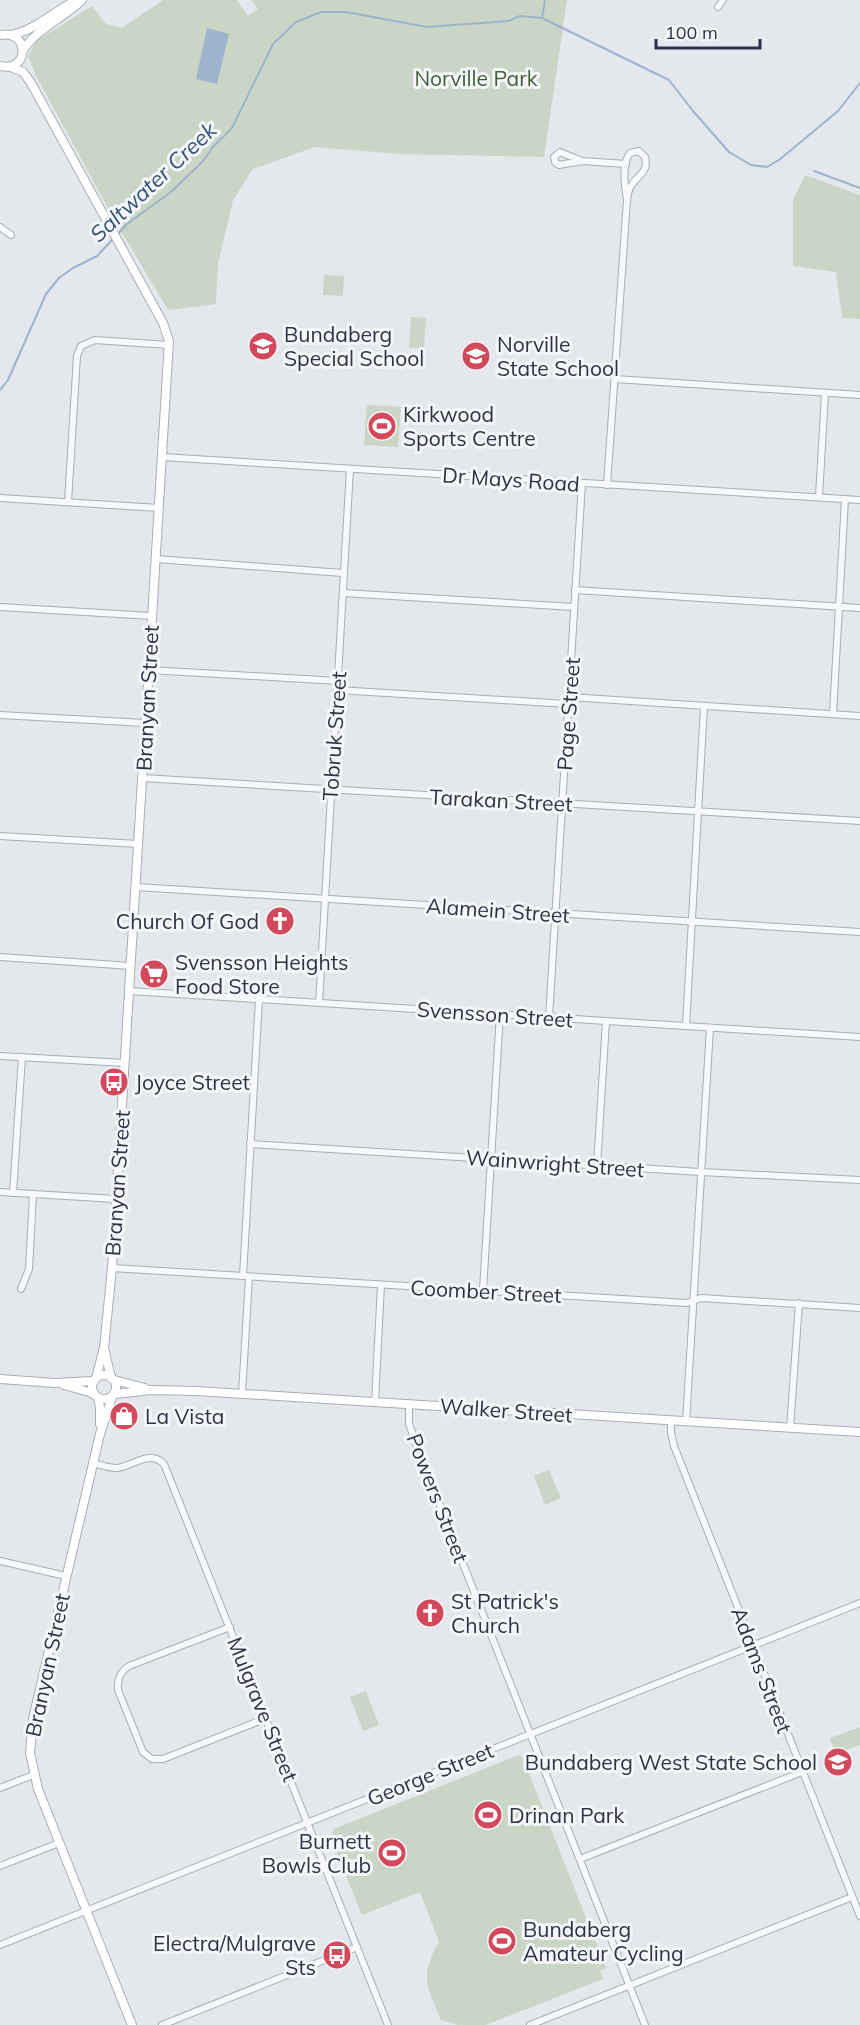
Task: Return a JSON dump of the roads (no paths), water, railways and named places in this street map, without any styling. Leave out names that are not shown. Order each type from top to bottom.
[{"type":"street","points":[[4,34],[30,29],[65,6],[80,0]]},
{"type":"street","points":[[4,67],[18,62],[36,34],[69,12],[80,0]]},
{"type":"street","points":[[718,7],[723,0]]},
{"type":"street","name":"Branyan Street","points":[[4,34],[20,41],[31,83]]},
{"type":"street","name":"Branyan Street","points":[[4,67],[23,72],[31,83],[166,330],[169,345],[112,1268],[104,1348],[95,1380]]},
{"type":"street","points":[[607,485],[627,200],[631,185],[646,169],[646,160],[642,153],[633,152],[628,155],[625,187],[627,200]]},
{"type":"street","points":[[582,161],[626,164]]},
{"type":"street","points":[[0,227],[11,236]]},
{"type":"street","points":[[68,502],[77,356],[81,346],[95,340],[169,345]]},
{"type":"street","points":[[615,379],[860,395]]},
{"type":"street","points":[[819,497],[825,393]]},
{"type":"street","name":"Dr Mays Road","points":[[162,457],[860,500]]},
{"type":"street","name":"Tobruk Street","points":[[319,1003],[350,469]]},
{"type":"street","name":"Page Street","points":[[549,1017],[582,483]]},
{"type":"street","points":[[0,498],[159,508]]},
{"type":"street","points":[[834,714],[844,499]]},
{"type":"street","points":[[156,559],[344,573]]},
{"type":"street","points":[[576,590],[860,608]]},
{"type":"street","points":[[343,593],[574,607]]},
{"type":"street","points":[[0,607],[152,616]]},
{"type":"street","points":[[149,670],[338,681]]},
{"type":"street","points":[[337,690],[704,706],[860,716]]},
{"type":"street","points":[[686,1026],[704,706]]},
{"type":"street","points":[[0,715],[145,723]]},
{"type":"street","name":"Tarakan Street","points":[[142,778],[860,821]]},
{"type":"street","points":[[0,836],[138,844]]},
{"type":"street","name":"Alamein Street","points":[[136,887],[860,932]]},
{"type":"street","points":[[0,957],[131,966]]},
{"type":"street","name":"Svensson Street","points":[[129,991],[860,1037]]},
{"type":"street","points":[[242,1394],[250,1144],[259,999]]},
{"type":"street","points":[[483,1290],[500,1014]]},
{"type":"street","points":[[597,1166],[606,1021]]},
{"type":"street","points":[[686,1422],[710,1028]]},
{"type":"street","points":[[0,1056],[125,1063]]},
{"type":"street","points":[[13,1193],[22,1057]]},
{"type":"street","name":"Wainwright Street","points":[[250,1144],[701,1173],[860,1180]]},
{"type":"street","points":[[0,1192],[116,1199]]},
{"type":"street","points":[[21,1289],[29,1269],[33,1194]]},
{"type":"street","name":"Coomber Street","points":[[112,1268],[687,1303],[701,1298],[860,1308]]},
{"type":"street","points":[[375,1402],[381,1285]]},
{"type":"street","points":[[790,1428],[799,1304]]},
{"type":"street","name":"Branyan Street","points":[[104,1348],[112,1379]]},
{"type":"street","points":[[0,1379],[55,1383],[95,1380],[104,1376],[112,1379],[116,1387],[113,1395],[105,1400],[89,1392],[55,1383]]},
{"type":"street","name":"Walker Street","points":[[112,1379],[151,1390]]},
{"type":"street","points":[[95,1380],[92,1388],[96,1396]]},
{"type":"street","name":"Walker Street","points":[[113,1395],[151,1390],[242,1394],[860,1432]]},
{"type":"street","name":"Branyan Street","points":[[113,1395],[100,1434],[66,1576],[33,1719],[30,1753],[33,1775],[132,2025]]},
{"type":"street","name":"Branyan Street","points":[[96,1396],[100,1407],[100,1434]]},
{"type":"street","name":"Powers Street","points":[[409,1404],[408,1416],[412,1434],[645,2025]]},
{"type":"street","name":"Adams Street","points":[[671,1421],[675,1446],[860,1917]]},
{"type":"street","name":"Mulgrave Street","points":[[93,1463],[119,1467],[147,1458],[156,1458],[164,1464],[388,2025]]},
{"type":"street","points":[[0,1560],[66,1576]]},
{"type":"street","name":"George Street","points":[[0,1945],[860,1603]]},
{"type":"street","points":[[230,1627],[129,1666],[121,1674],[118,1680],[118,1690],[143,1752],[152,1759],[163,1759],[267,1718]]},
{"type":"street","points":[[580,1859],[802,1772]]},
{"type":"street","points":[[0,1788],[33,1775]]},
{"type":"street","points":[[0,1866],[59,1843]]},
{"type":"street","points":[[530,2025],[852,1897]]},
{"type":"street","points":[[162,2025],[357,1947]]},
{"type":"water","points":[[207,28],[229,34],[217,84],[196,79]]},
{"type":"waterway","points":[[542,18],[545,0]]},
{"type":"waterway","name":"Saltwater Creek","points":[[118,234],[127,224],[171,192],[232,128],[273,44],[296,22],[321,12],[346,12],[427,27],[508,21],[520,16],[542,18],[669,80],[729,152],[751,165],[767,167],[779,160],[838,111],[860,83]]},
{"type":"waterway","points":[[814,171],[860,188]]},
{"type":"waterway","name":"Saltwater Creek","points":[[0,390],[8,380],[46,294],[59,278],[97,256],[114,238]]},
{"type":"place","name":"Bundaberg Special School","points":[[263,346]]},
{"type":"place","name":"Norville State School","points":[[476,356]]},
{"type":"place","name":"Kirkwood Sports Centre","points":[[382,426]]},
{"type":"place","name":"Church Of God","points":[[280,921]]},
{"type":"place","name":"Svensson Heights Food Store","points":[[154,974]]},
{"type":"place","name":"Joyce Street","points":[[114,1082]]},
{"type":"place","name":"La Vista","points":[[124,1416]]},
{"type":"place","name":"St Patrick's Church","points":[[430,1613]]},
{"type":"place","name":"Bundaberg West State School","points":[[838,1762]]},
{"type":"place","name":"Drinan Park","points":[[488,1815]]},
{"type":"place","name":"Burnett Bowls Club","points":[[392,1853]]},
{"type":"place","name":"Bundaberg Amateur Cycling","points":[[502,1941]]},
{"type":"place","name":"Electra/Mulgrave Sts","points":[[337,1955]]},
{"type":"park label","name":"Norville Park","points":[[476,78]]}]
